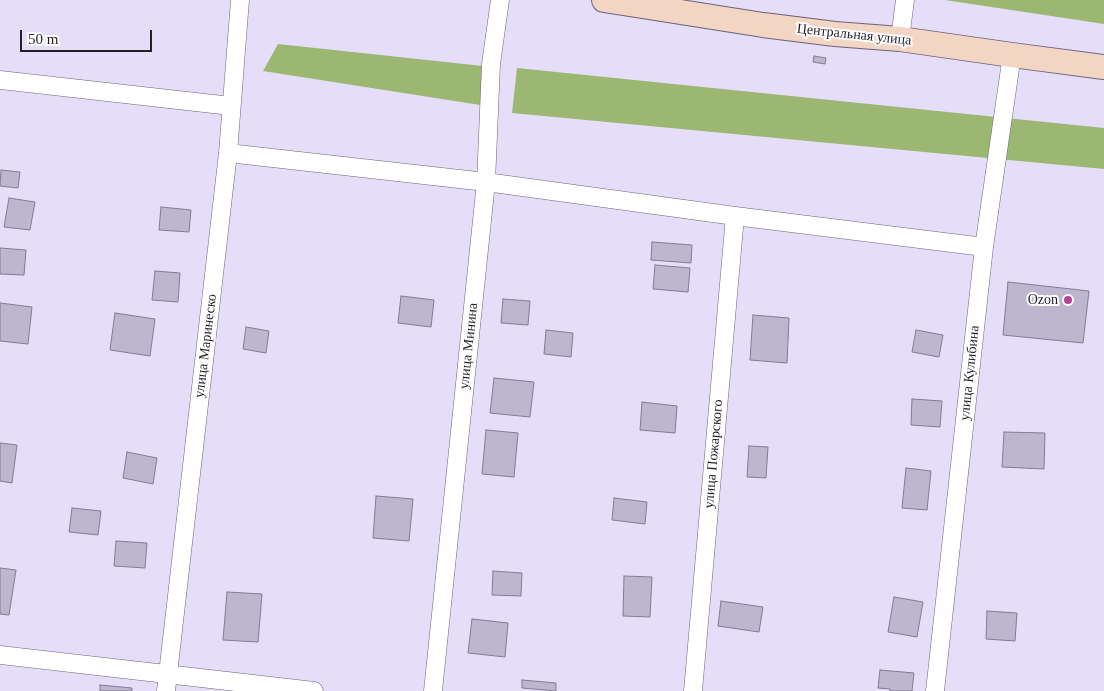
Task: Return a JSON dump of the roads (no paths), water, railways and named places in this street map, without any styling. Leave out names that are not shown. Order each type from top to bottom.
[{"type":"main road","name":"Центральная улица","points":[[604,0],[835,34],[900,38],[1104,67]]},
{"type":"street","name":"улица Маринеско","points":[[167,683],[228,153],[240,0]]},
{"type":"street","name":"улица Минина","points":[[433,691],[486,182],[491,64],[500,0]]},
{"type":"street","points":[[900,38],[905,0]]},
{"type":"street","name":"улица Кулибина","points":[[935,691],[984,247],[1012,55]]},
{"type":"street","points":[[0,80],[231,106]]},
{"type":"street","points":[[228,153],[486,182],[984,247]]},
{"type":"street","name":"улица Пожарского","points":[[693,691],[735,216]]},
{"type":"street","points":[[0,655],[167,683],[314,691]]},
{"type":"place","name":"Ozon","points":[[1068,300]]}]
